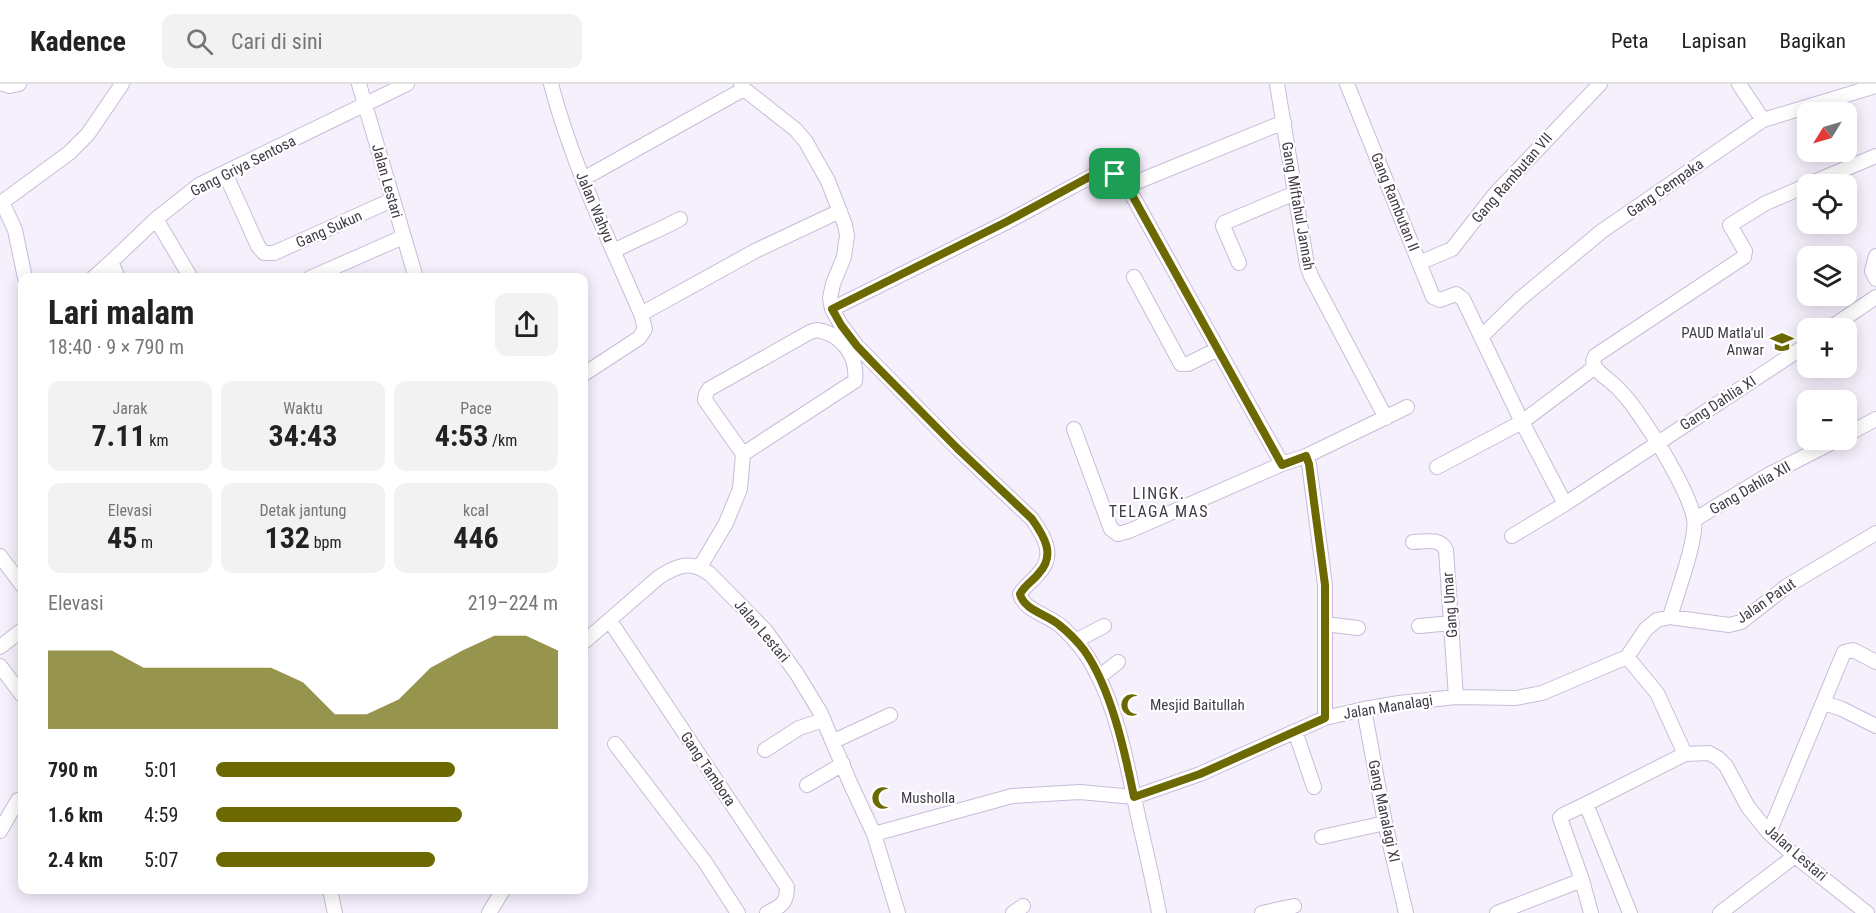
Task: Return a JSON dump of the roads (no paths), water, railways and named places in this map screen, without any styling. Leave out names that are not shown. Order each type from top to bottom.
[{"type":"street","points":[[3,84],[10,86],[19,84]]},
{"type":"street","points":[[24,273],[15,230],[4,206],[5,200],[69,153],[88,134],[122,84]]},
{"type":"street","name":"Jalan Lestari","points":[[359,84],[414,273]]},
{"type":"street","name":"Gang Griya Sentosa","points":[[99,273],[156,219],[199,185],[407,84]]},
{"type":"street","name":"Jalan Wahyu","points":[[551,84],[562,126],[641,314],[645,329],[639,338],[588,371]]},
{"type":"street","name":"Gang Miftahul Jannah","points":[[1277,84],[1311,276],[1386,418]]},
{"type":"street","name":"Gang Rambutan II","points":[[1347,84],[1433,297],[1437,300],[1456,294],[1463,299],[1481,337]]},
{"type":"street","name":"Gang Rambutan VII","points":[[1419,263],[1452,249],[1495,194],[1600,84]]},
{"type":"street","points":[[1738,84],[1763,120]]},
{"type":"street","points":[[583,179],[743,86],[801,136],[828,181],[847,235],[844,257],[830,298],[832,309],[841,325],[871,361],[957,448],[1032,519],[1041,531],[1048,550],[1048,558],[1040,573],[1023,588],[1020,594],[1022,600],[1031,608],[1060,625],[1075,640],[1084,650],[1099,677],[1120,738],[1160,913]]},
{"type":"street","name":"Gang Cempaka","points":[[1481,337],[1520,298],[1602,231],[1763,120],[1876,86]]},
{"type":"street","points":[[1127,186],[1284,122]]},
{"type":"street","points":[[1834,174],[1876,156]]},
{"type":"street","points":[[832,309],[1006,222],[1102,170],[1109,170],[1127,186],[1282,465]]},
{"type":"street","name":"Gang Sukun","points":[[225,172],[258,246],[264,253],[274,254],[392,200]]},
{"type":"street","points":[[1591,913],[1560,818],[1685,754],[1657,693],[1627,657],[1646,629],[1657,620],[1670,617],[1689,555],[1694,519],[1672,468],[1658,443],[1635,409],[1595,367],[1593,360],[1595,356],[1744,257],[1745,251],[1730,225],[1766,203],[1797,190]]},
{"type":"street","points":[[1239,263],[1223,226],[1224,223],[1295,193]]},
{"type":"street","points":[[641,314],[757,250],[840,212]]},
{"type":"street","points":[[156,219],[188,273]]},
{"type":"street","points":[[614,251],[680,219]]},
{"type":"street","points":[[321,273],[403,237]]},
{"type":"street","points":[[1876,256],[1872,271],[1876,279]]},
{"type":"street","points":[[111,262],[116,273]]},
{"type":"street","points":[[1134,277],[1181,364],[1188,364],[1218,349]]},
{"type":"street","points":[[1845,318],[1876,297]]},
{"type":"street","points":[[588,639],[659,577],[682,566],[700,567],[726,523],[740,489],[743,454],[705,400],[709,389],[810,332],[816,330],[838,338],[854,359],[855,381],[743,454]]},
{"type":"street","points":[[1481,337],[1565,504]]},
{"type":"street","name":"Gang Dahlia XI","points":[[1512,536],[1565,504],[1797,351]]},
{"type":"street","points":[[1437,467],[1522,422],[1595,367]]},
{"type":"street","points":[[1074,429],[1111,529],[1118,534],[1306,456],[1407,407]]},
{"type":"street","points":[[1857,429],[1876,419]]},
{"type":"street","name":"Gang Dahlia XII","points":[[1694,519],[1818,450]]},
{"type":"street","points":[[1306,456],[1323,555],[1325,718]]},
{"type":"street","name":"Jalan Patut","points":[[1670,617],[1729,625],[1741,621],[1787,586],[1876,533]]},
{"type":"street","name":"Gang Umar","points":[[1413,542],[1437,541],[1444,546],[1452,623],[1456,697]]},
{"type":"street","points":[[0,556],[18,580]]},
{"type":"street","name":"Jalan Lestari","points":[[700,567],[724,587],[765,630],[797,674],[824,720],[874,834],[898,913]]},
{"type":"street","name":"Gang Tambora","points":[[610,621],[787,887],[787,898],[784,902],[767,913]]},
{"type":"street","points":[[1419,626],[1452,623]]},
{"type":"street","points":[[1325,624],[1358,628]]},
{"type":"street","points":[[1075,640],[1104,626]]},
{"type":"street","points":[[0,647],[18,633]]},
{"type":"street","points":[[1769,833],[1845,652],[1853,650],[1876,662]]},
{"type":"street","name":"Jalan Manalagi","points":[[874,834],[1012,796],[1080,792],[1134,797],[1200,774],[1325,718],[1399,702],[1456,697],[1487,699],[1528,696],[1549,690],[1627,657]]},
{"type":"street","points":[[1099,677],[1118,662]]},
{"type":"street","points":[[0,666],[18,690]]},
{"type":"street","points":[[1824,703],[1876,726]]},
{"type":"street","name":"Gang Manalagi XI","points":[[1364,709],[1385,823],[1406,913]]},
{"type":"street","points":[[834,741],[890,715]]},
{"type":"street","points":[[765,750],[799,728],[824,720]]},
{"type":"street","points":[[1295,731],[1314,788]]},
{"type":"street","points":[[615,744],[705,862],[738,913]]},
{"type":"street","name":"Jalan Lestari","points":[[1685,754],[1709,753],[1718,758],[1726,766],[1748,807],[1769,833],[1794,856],[1867,913]]},
{"type":"street","points":[[807,786],[843,764]]},
{"type":"street","points":[[0,831],[18,800]]},
{"type":"street","points":[[1586,804],[1630,913]]},
{"type":"street","points":[[1322,837],[1385,823]]},
{"type":"street","points":[[1720,913],[1794,856]]},
{"type":"street","points":[[1497,913],[1582,880]]},
{"type":"street","points":[[331,894],[334,913]]},
{"type":"street","points":[[489,913],[501,894]]},
{"type":"street","points":[[1262,913],[1294,906]]},
{"type":"place","name":"PAUD Matla'ul Anwar","points":[[1782,342]]},
{"type":"place","name":"Mesjid Baitullah","points":[[1132,705]]},
{"type":"place","name":"Musholla","points":[[883,798]]},
{"type":"district","name":"LINGK. TELAGA MAS","points":[[1159,502]]}]
